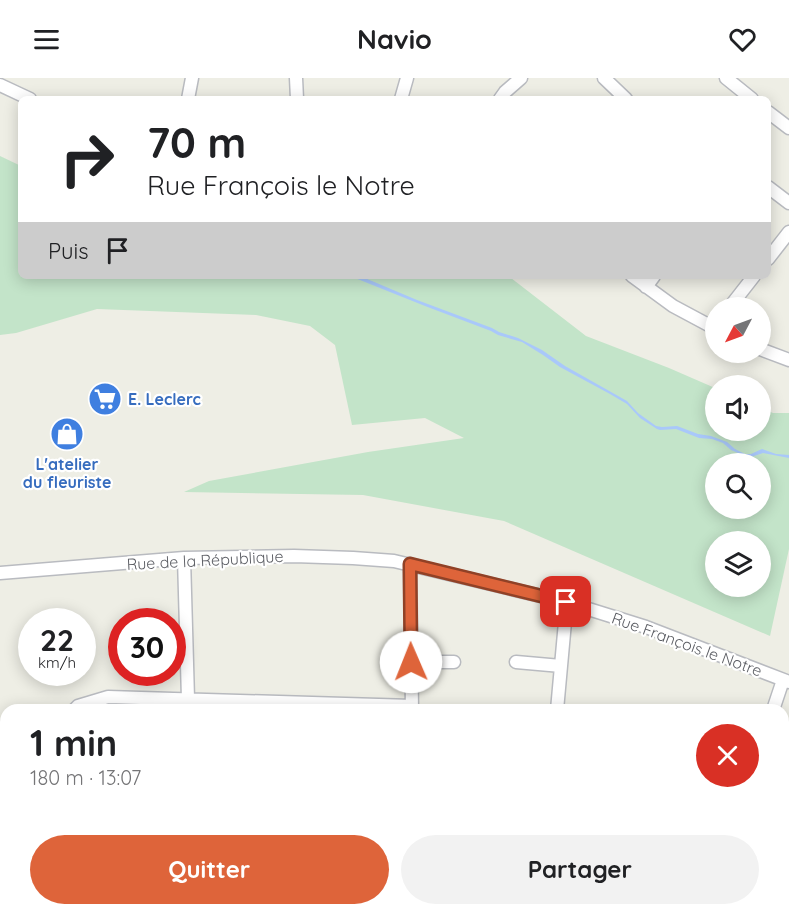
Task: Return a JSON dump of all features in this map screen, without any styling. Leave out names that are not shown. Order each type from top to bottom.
[{"type":"street","points":[[189,96],[192,78]]},
{"type":"street","points":[[296,78],[297,96]]},
{"type":"street","points":[[402,96],[407,78]]},
{"type":"street","points":[[502,96],[521,78]]},
{"type":"street","points":[[604,78],[623,96]]},
{"type":"street","points":[[726,78],[748,96]]},
{"type":"street","points":[[0,85],[24,96]]},
{"type":"street","points":[[771,114],[789,128]]},
{"type":"street","points":[[771,189],[789,203]]},
{"type":"street","points":[[771,255],[788,235]]},
{"type":"street","points":[[636,279],[673,306],[705,322]]},
{"type":"street","points":[[646,287],[652,279]]},
{"type":"street","points":[[738,297],[752,279]]},
{"type":"street","points":[[771,353],[789,360]]},
{"type":"street","name":"Rue de la République","points":[[0,573],[184,558],[306,556],[410,564]]},
{"type":"street","points":[[184,558],[188,699]]},
{"type":"street","points":[[410,564],[412,704]]},
{"type":"street","name":"Rue François le Notre","points":[[410,564],[566,602],[646,627],[786,681]]},
{"type":"street","points":[[558,704],[566,602]]},
{"type":"street","points":[[411,662],[454,662]]},
{"type":"street","points":[[516,662],[561,666]]},
{"type":"street","points":[[776,704],[786,681]]},
{"type":"street","points":[[88,704],[108,697],[312,704]]},
{"type":"green space","points":[[0,156],[18,165],[18,279],[512,279],[586,336],[705,384],[705,441],[771,441],[771,412],[789,413],[789,549],[770,636],[504,521],[363,495],[184,492],[209,481],[368,452],[464,438],[425,418],[352,425],[335,345],[310,326],[256,315],[97,309],[16,333],[0,335]]},
{"type":"water","points":[[358,279],[367,279],[518,338],[627,401],[638,413],[656,426],[677,426],[705,435],[705,438],[676,429],[657,429],[640,418],[627,404],[560,367],[522,342]]},
{"type":"water","points":[[718,441],[727,442],[743,453],[731,450]]},
{"type":"water","points":[[762,449],[776,454],[789,455],[789,458],[771,453],[753,453]]},
{"type":"place","name":"E. Leclerc","points":[[105,399]]},
{"type":"place","name":"L'atelier du fleuriste","points":[[67,434]]},
{"type":"route","points":[[411,662],[410,564],[566,602]]}]
